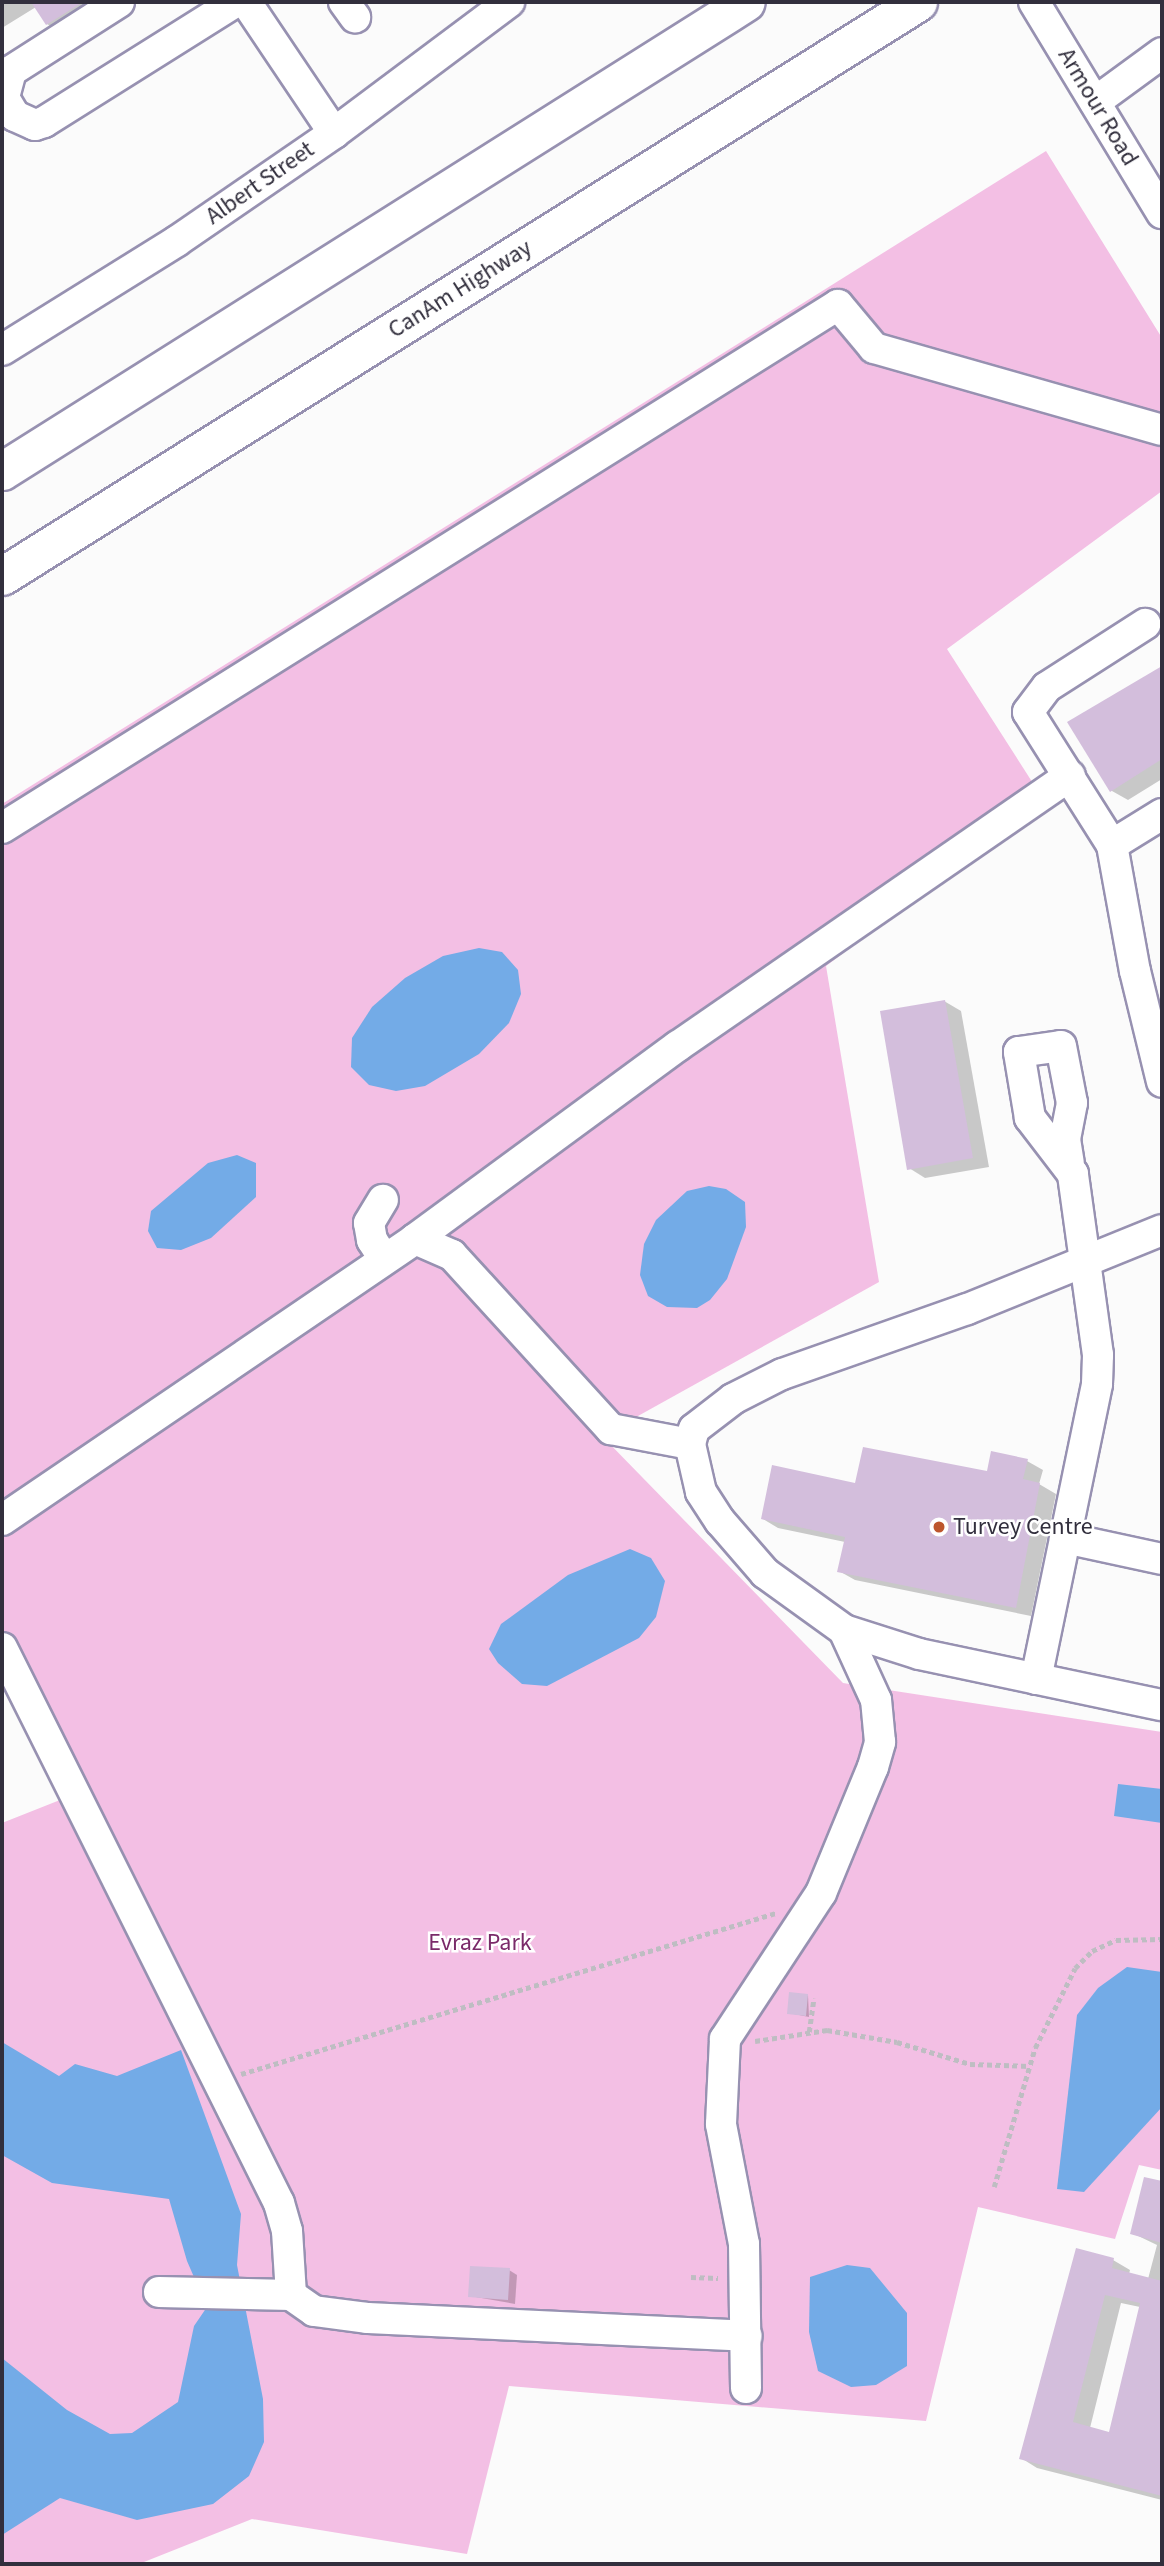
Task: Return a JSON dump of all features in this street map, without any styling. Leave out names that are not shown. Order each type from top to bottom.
[{"type":"main road","points":[[2,471],[746,2]]},
{"type":"main road","name":"CanAm Highway","points":[[2,576],[918,2]]},
{"type":"street","points":[[119,2],[11,71],[4,92],[15,116],[35,125],[44,122],[236,2]]},
{"type":"street","points":[[246,2],[334,133]]},
{"type":"street","name":"Albert Street","points":[[2,350],[177,240],[334,133],[509,2]]},
{"type":"street","name":"Armour Road","points":[[1034,2],[1162,213]]},
{"type":"street","points":[[1095,102],[1162,53]]},
{"type":"street","points":[[2,828],[838,305],[874,348],[1162,430]]},
{"type":"street","points":[[1146,624],[1047,687],[1028,712],[1112,845],[1162,1082]]},
{"type":"street","points":[[2,1520],[383,1257],[415,1239],[678,1046],[1070,776]]},
{"type":"street","points":[[1112,845],[1162,814]]},
{"type":"street","points":[[1035,1679],[1097,1384],[1088,1260],[1069,1163]]},
{"type":"street","points":[[383,1200],[369,1223],[372,1240],[383,1257]]},
{"type":"street","points":[[1162,1230],[967,1309],[782,1374],[733,1399],[694,1429],[690,1444],[701,1492],[720,1521],[765,1573],[844,1630],[919,1654],[1162,1705]]},
{"type":"street","points":[[415,1239],[452,1255],[611,1429],[690,1444]]},
{"type":"street","points":[[1065,1538],[1162,1559]]},
{"type":"street","points":[[746,2388],[744,2244],[721,2124],[725,2039],[821,1893],[873,1768],[880,1742],[876,1700],[844,1630]]},
{"type":"street","points":[[2,1647],[221,2082],[285,2219],[291,2295]]},
{"type":"street","points":[[165,2292],[291,2295],[314,2311],[367,2318],[747,2336]]},
{"type":"path","points":[[221,2082],[784,1911]]},
{"type":"path","points":[[994,2187],[1028,2066],[1056,1999],[1083,1959],[1116,1940],[1162,1939]]},
{"type":"path","points":[[809,2032],[814,1998]]},
{"type":"path","points":[[725,2039],[759,2041],[827,2030],[897,2042],[970,2064],[1028,2066]]},
{"type":"green space","name":"Evraz Park","points":[[1046,151],[1162,338],[1162,491],[947,649],[1045,802],[826,966],[879,1282],[602,1436],[843,1683],[1162,1732],[1162,2170],[1139,2165],[1115,2239],[978,2207],[926,2421],[509,2386],[467,2554],[252,2519],[139,2564],[2,2563],[2,1823],[60,1800],[2,1684],[2,804]]},
{"type":"water","points":[[479,948],[502,952],[518,970],[521,994],[509,1023],[479,1054],[425,1086],[396,1091],[369,1085],[351,1067],[352,1038],[372,1007],[405,978],[443,956]]},
{"type":"water","points":[[237,1155],[256,1163],[256,1197],[211,1238],[181,1250],[157,1248],[148,1231],[151,1211],[208,1163]]},
{"type":"water","points":[[709,1186],[726,1189],[745,1202],[746,1227],[727,1279],[710,1300],[697,1308],[667,1307],[648,1296],[640,1275],[644,1244],[656,1220],[687,1191]]},
{"type":"water","points":[[630,1549],[651,1558],[665,1581],[656,1617],[639,1638],[547,1686],[522,1684],[498,1663],[489,1649],[501,1624],[568,1575]]},
{"type":"water","points":[[1118,1784],[1162,1789],[1162,1823],[1114,1816]]},
{"type":"water","points":[[1127,1967],[1162,1972],[1162,2107],[1084,2192],[1057,2189],[1077,2015],[1098,1988]]},
{"type":"water","points":[[2,2042],[59,2076],[75,2064],[117,2076],[181,2050],[241,2214],[237,2265],[263,2399],[264,2442],[249,2476],[213,2504],[137,2520],[60,2498],[2,2535],[2,2358],[67,2410],[110,2434],[132,2433],[178,2402],[194,2326],[207,2307],[187,2261],[169,2199],[52,2183],[2,2155]]},
{"type":"water","points":[[847,2265],[870,2268],[907,2313],[907,2366],[876,2385],[851,2387],[818,2371],[809,2332],[810,2277]]},
{"type":"building","points":[[31,2],[83,2],[46,25]]},
{"type":"building","points":[[1162,666],[1162,759],[1110,792],[1067,722]]},
{"type":"building","points":[[945,1000],[973,1158],[907,1170],[880,1011]]},
{"type":"building","name":"Turvey Centre","points":[[863,1447],[987,1471],[991,1451],[1028,1459],[1023,1479],[1040,1483],[1016,1608],[837,1572],[845,1537],[761,1519],[772,1465],[855,1483]]},
{"type":"building","points":[[789,1992],[808,1994],[806,2016],[787,2014]]},
{"type":"building","points":[[1144,2177],[1162,2181],[1162,2243],[1130,2234]]},
{"type":"building","points":[[1076,2248],[1114,2258],[1112,2268],[1162,2281],[1162,2496],[1019,2459]],"holes":[[[1105,2295],[1140,2303],[1109,2432],[1073,2422]]]},
{"type":"building","points":[[470,2266],[510,2268],[508,2300],[468,2297]]},
{"type":"place","name":"Turvey Centre","points":[[939,1527]]}]
